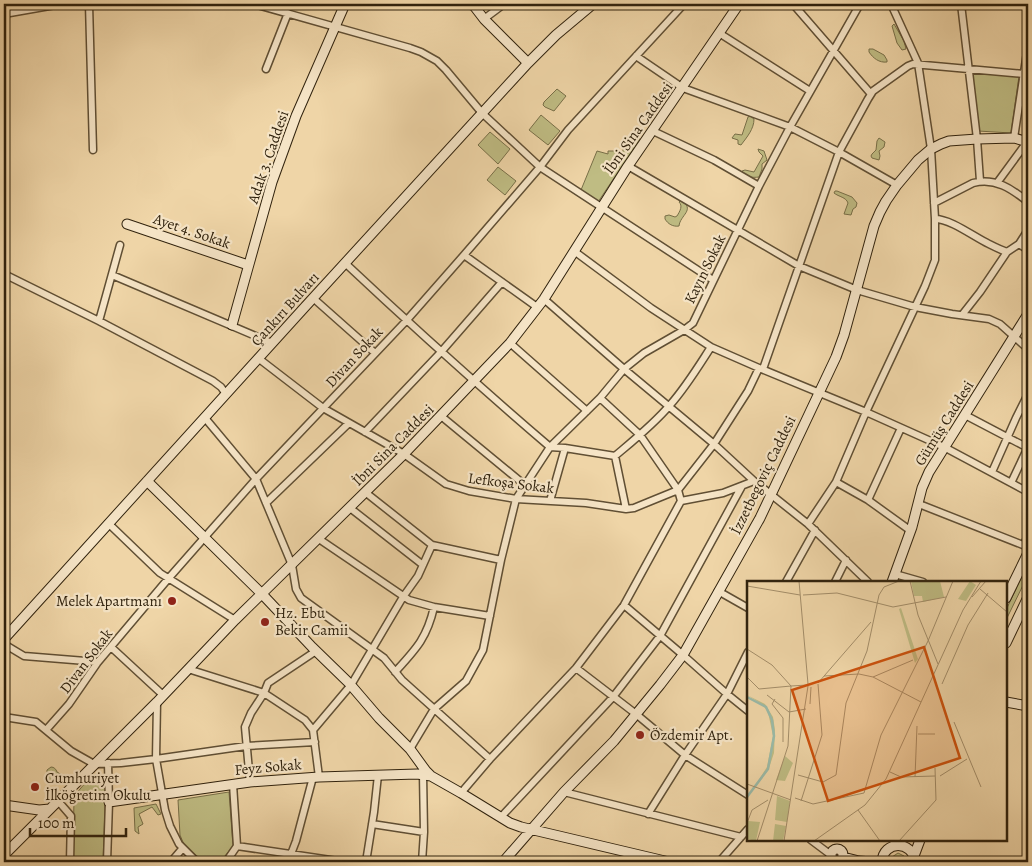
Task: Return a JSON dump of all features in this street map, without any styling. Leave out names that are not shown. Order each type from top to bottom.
[{"type":"street","points":[[4,14],[43,5],[61,4]]},
{"type":"street","points":[[89,4],[93,150]]},
{"type":"street","points":[[254,4],[410,48],[430,56],[446,70],[482,113],[540,167],[713,280]]},
{"type":"street","name":"Adak 3. Caddesi","points":[[232,325],[272,182],[296,116],[345,4]]},
{"type":"street","points":[[470,4],[528,63]]},
{"type":"street","points":[[484,19],[504,4]]},
{"type":"street","name":"Çankırı Bulvarı","points":[[4,639],[528,63],[556,35],[593,4]]},
{"type":"street","name":"Divan Sokak","points":[[46,730],[69,704],[98,662],[204,537],[256,478],[406,320],[540,167],[568,130],[684,4]]},
{"type":"street","name":"İbni Sina Caddesi","points":[[4,855],[160,699],[235,620],[404,454],[510,343],[544,299],[628,166],[740,4]]},
{"type":"street","points":[[793,4],[871,94]]},
{"type":"street","name":"Kayın Sokak","points":[[516,499],[550,447],[600,398],[624,369],[644,353],[693,323],[759,186],[790,127],[860,4]]},
{"type":"street","points":[[808,524],[836,482],[866,412],[928,280],[935,260],[931,149],[918,63],[891,4]]},
{"type":"street","points":[[961,4],[980,181]]},
{"type":"street","points":[[266,69],[288,13]]},
{"type":"street","points":[[719,33],[810,91]]},
{"type":"street","points":[[1014,138],[1026,72],[1028,46]]},
{"type":"street","points":[[636,56],[682,88],[790,127],[840,152],[897,185]]},
{"type":"street","points":[[678,490],[714,444],[761,369],[840,152],[873,91],[908,66],[918,63],[1026,72]]},
{"type":"street","points":[[653,131],[714,160],[759,186]]},
{"type":"street","name":"İzzetbegoviç Caddesi","points":[[503,862],[564,792],[601,755],[683,655],[755,528],[836,357],[844,335],[874,226],[886,201],[897,185],[918,160],[931,149],[941,144],[977,139],[1014,138],[1027,142]]},
{"type":"street","points":[[997,183],[1027,142]]},
{"type":"street","points":[[628,166],[799,266],[857,290],[915,307],[962,316],[977,316],[994,321],[1028,349]]},
{"type":"street","points":[[934,203],[980,181],[997,183],[1028,202]]},
{"type":"street","points":[[935,219],[949,222],[990,245],[1007,252]]},
{"type":"street","name":"Ayet 4. Sokak","points":[[127,224],[248,265]]},
{"type":"street","points":[[962,316],[1007,252],[1019,244],[1028,230]]},
{"type":"street","points":[[1019,244],[1028,250]]},
{"type":"street","points":[[99,321],[120,245]]},
{"type":"street","points":[[574,251],[651,308],[711,347],[944,447],[1028,492]]},
{"type":"street","points":[[464,255],[538,307]]},
{"type":"street","points":[[345,263],[474,382],[550,447],[615,456],[640,435],[669,406],[711,347]]},
{"type":"street","points":[[4,274],[213,381],[226,394]]},
{"type":"street","points":[[112,275],[272,343]]},
{"type":"street","points":[[365,432],[441,352],[502,282]]},
{"type":"street","points":[[313,298],[375,353]]},
{"type":"street","points":[[544,299],[714,444],[754,481],[815,530],[867,581]]},
{"type":"street","name":"Gümüş Caddesi","points":[[893,578],[911,531],[925,481],[944,447],[1028,314]]},
{"type":"street","points":[[510,343],[587,411]]},
{"type":"street","name":"Lefkoşa Sokak","points":[[258,358],[323,408],[404,454],[446,484],[469,492],[516,499],[586,503],[626,509],[634,508],[678,490]]},
{"type":"street","points":[[992,472],[1028,394]]},
{"type":"street","points":[[461,793],[490,759],[576,668],[624,605],[681,501],[678,490],[640,435],[600,398]]},
{"type":"street","points":[[965,415],[1028,448],[1010,483]]},
{"type":"street","points":[[441,416],[526,486]]},
{"type":"street","points":[[204,418],[256,478],[292,565],[296,588],[301,598],[384,658],[402,680],[490,759]]},
{"type":"street","points":[[266,503],[349,423]]},
{"type":"street","points":[[868,500],[901,428]]},
{"type":"street","points":[[550,501],[565,448]]},
{"type":"street","points":[[615,456],[626,509]]},
{"type":"street","points":[[147,481],[351,685],[410,749],[427,775],[516,825],[530,830],[669,862]]},
{"type":"street","points":[[681,501],[723,493],[754,481]]},
{"type":"street","points":[[836,482],[868,500],[911,531]]},
{"type":"street","points":[[502,817],[613,697],[660,636],[742,486]]},
{"type":"street","points":[[365,492],[432,546],[501,560]]},
{"type":"street","points":[[410,749],[434,709],[466,682],[483,650],[501,560],[516,499]]},
{"type":"street","points":[[918,504],[1028,547]]},
{"type":"street","points":[[350,508],[423,565]]},
{"type":"street","points":[[108,523],[160,573],[235,620]]},
{"type":"street","points":[[787,581],[815,530]]},
{"type":"street","points":[[319,539],[409,600],[434,607],[490,616]]},
{"type":"street","points":[[313,730],[351,685],[403,597],[418,576],[432,546]]},
{"type":"street","points":[[1007,596],[1028,553]]},
{"type":"street","points":[[836,581],[846,560]]},
{"type":"street","points":[[893,578],[915,581]]},
{"type":"street","points":[[718,591],[747,607]]},
{"type":"street","points":[[1007,641],[1028,598]]},
{"type":"street","points":[[624,605],[747,710]]},
{"type":"street","points":[[396,672],[424,637],[431,621],[434,607]]},
{"type":"street","points":[[4,644],[24,656],[98,662]]},
{"type":"street","points":[[111,647],[160,699],[156,759],[162,795],[170,826],[176,839],[182,849],[197,862]]},
{"type":"street","points":[[250,782],[245,727],[251,713],[268,683],[316,651]]},
{"type":"street","points":[[648,814],[685,755],[727,694],[747,654]]},
{"type":"street","points":[[576,668],[685,755],[747,794]]},
{"type":"street","points":[[188,669],[264,693],[305,720],[313,730],[316,777],[288,862]]},
{"type":"street","points":[[1007,702],[1028,706]]},
{"type":"street","points":[[4,717],[33,721],[71,751],[94,764],[156,759],[246,746],[314,742]]},
{"type":"street","points":[[107,862],[108,763]]},
{"type":"street","points":[[366,862],[378,775]]},
{"type":"street","points":[[422,862],[427,775]]},
{"type":"street","name":"Feyz Sokak","points":[[109,802],[250,782],[316,777],[427,775]]},
{"type":"street","points":[[226,862],[237,846],[233,784]]},
{"type":"street","points":[[564,792],[741,837]]},
{"type":"street","points":[[58,802],[71,816],[70,862]]},
{"type":"street","points":[[4,805],[39,810],[50,809]]},
{"type":"street","points":[[372,824],[424,832]]},
{"type":"street","points":[[719,862],[747,830]]},
{"type":"street","points":[[812,841],[832,856],[835,861],[839,861],[844,857]]},
{"type":"street","points":[[842,841],[844,857]]},
{"type":"street","points":[[914,859],[920,841]]},
{"type":"street","points":[[882,862],[884,854],[892,844],[906,847],[912,852],[914,859]]},
{"type":"street","points":[[237,846],[344,862]]},
{"type":"street","points":[[171,862],[182,849]]},
{"type":"street","points":[[822,862],[832,856]]},
{"type":"street","points":[[844,857],[872,862]]},
{"type":"shaded area","points":[[894,24],[904,41],[906,49],[902,50],[897,43],[892,26]]},
{"type":"shaded area","points":[[869,49],[884,55],[887,62],[876,60],[869,52]]},
{"type":"shaded area","points":[[972,73],[1019,76],[1011,133],[978,131]]},
{"type":"shaded area","points":[[557,89],[566,96],[554,111],[543,105]]},
{"type":"shaded area","points":[[541,115],[560,131],[548,145],[529,130]]},
{"type":"shaded area","points":[[750,116],[754,119],[751,130],[741,145],[738,144],[738,140],[732,138],[735,134],[742,135]]},
{"type":"shaded area","points":[[490,132],[510,149],[498,164],[478,145]]},
{"type":"shaded area","points":[[625,137],[640,139],[598,202],[581,190],[597,151],[608,154],[608,151],[617,151],[622,157]]},
{"type":"shaded area","points":[[879,138],[885,142],[884,147],[879,151],[879,160],[871,156],[876,150]]},
{"type":"shaded area","points":[[758,149],[764,151],[767,160],[762,164],[759,177],[749,177],[742,171],[754,172],[763,156]]},
{"type":"shaded area","points":[[498,167],[516,181],[505,195],[487,180]]},
{"type":"shaded area","points":[[835,191],[852,197],[857,203],[851,215],[844,214],[848,203],[844,198],[834,193]]},
{"type":"shaded area","points":[[681,200],[687,207],[687,210],[679,226],[673,226],[666,221],[665,216],[677,216],[681,209],[679,202]]},
{"type":"shaded area","points":[[1028,564],[1028,575],[1007,618],[1007,608]]},
{"type":"shaded area","points":[[51,767],[62,775],[62,782],[57,784],[50,782],[47,770]]},
{"type":"shaded area","points":[[99,774],[106,780],[103,862],[73,862],[74,796],[87,781]]},
{"type":"shaded area","points":[[229,792],[233,846],[220,862],[205,862],[185,847],[180,835],[178,800]]},
{"type":"shaded area","points":[[156,804],[161,814],[158,815],[152,807],[139,814],[143,824],[138,827],[139,834],[135,831],[134,808]]},
{"type":"shaded area","points":[[898,853],[904,856],[906,862],[891,862],[892,857]]},
{"type":"place","name":"Melek Apartmanı","points":[[172,601]]},
{"type":"place","name":"Hz. Ebu Bekir Camii","points":[[265,622]]},
{"type":"place","name":"Özdemir Apt.","points":[[640,735]]},
{"type":"place","name":"Cumhuriyet İlköğretim Okulu","points":[[35,787]]}]
